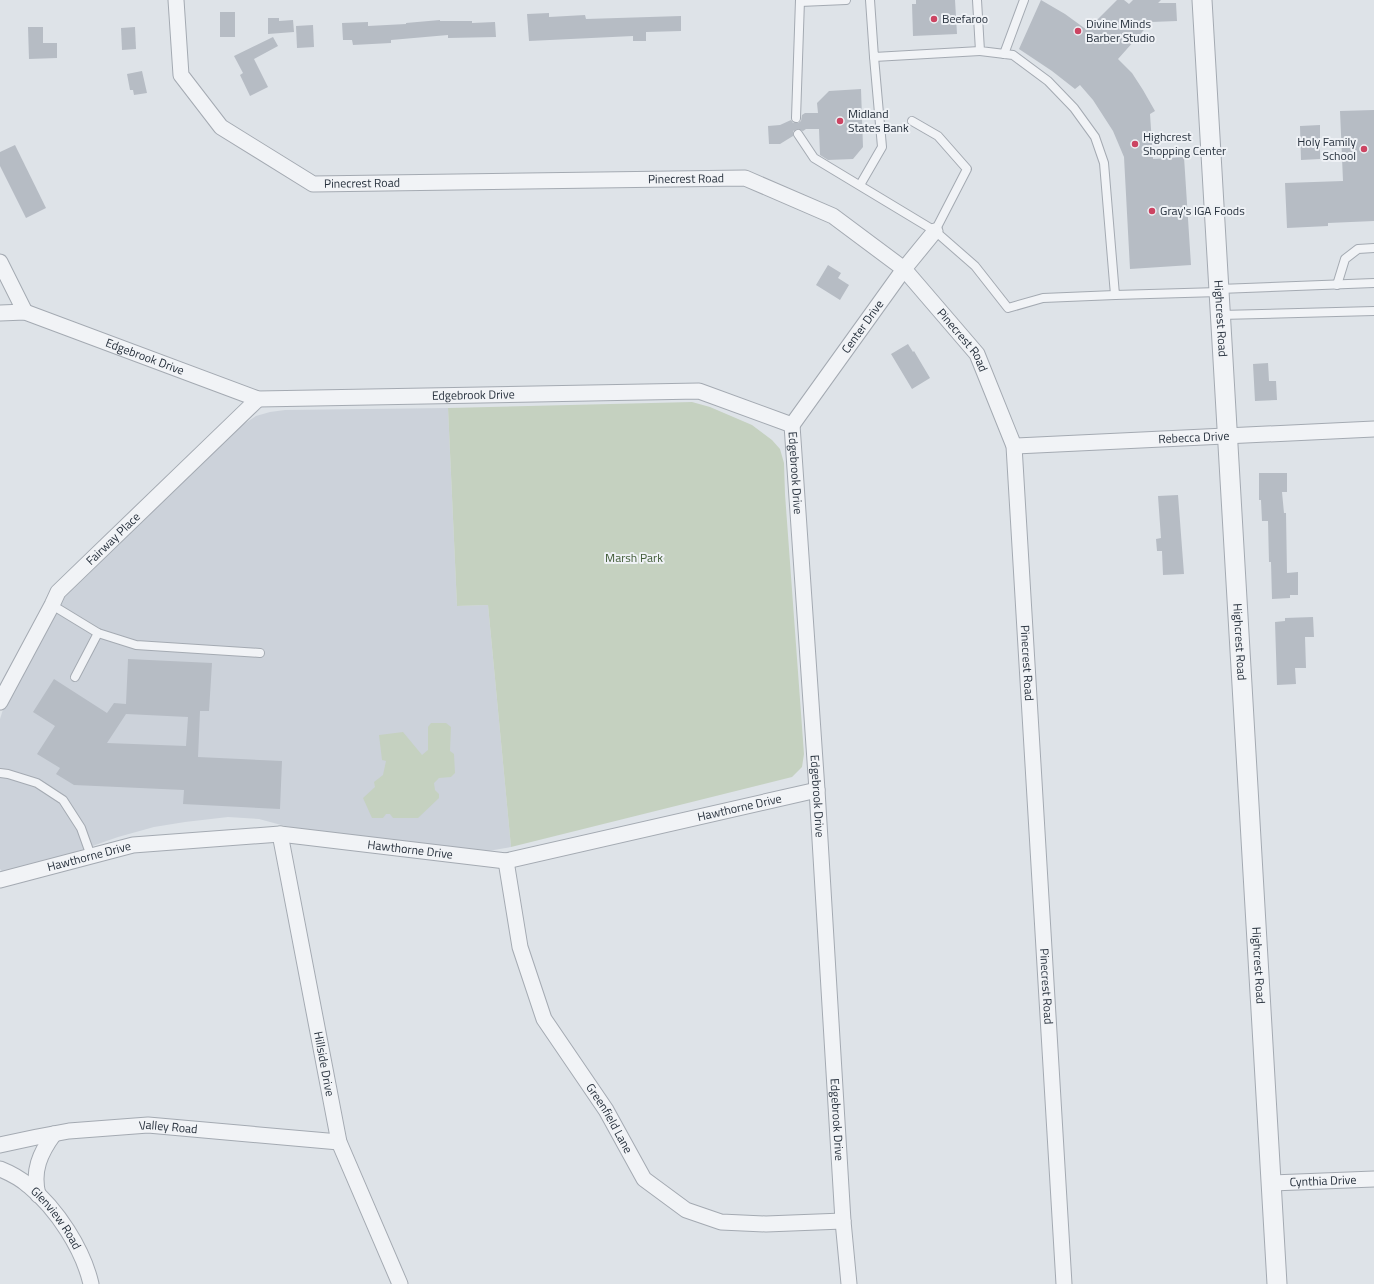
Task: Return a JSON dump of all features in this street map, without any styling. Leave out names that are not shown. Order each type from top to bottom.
[{"type":"street","name":"Pinecrest Road","points":[[176,0],[182,75],[222,127],[313,184],[745,178],[833,216],[904,269],[977,354],[1014,446],[1064,1284]]},
{"type":"street","name":"Highcrest Road","points":[[1202,0],[1277,1284]]},
{"type":"street","name":"Center Drive","points":[[792,425],[904,269],[935,231]]},
{"type":"street","points":[[0,262],[25,312]]},
{"type":"street","name":"Edgebrook Drive","points":[[0,313],[25,312],[258,399],[699,391],[792,425],[817,790],[843,1221],[849,1284]]},
{"type":"street","name":"Fairway Place","points":[[0,702],[58,592],[258,399]]},
{"type":"street","name":"Rebecca Drive","points":[[1014,446],[1374,429]]},
{"type":"street","name":"Hawthorne Drive","points":[[0,880],[133,845],[280,834],[506,861],[817,790]]},
{"type":"street","name":"Hillside Drive","points":[[280,834],[339,1142],[400,1284]]},
{"type":"street","name":"Greenfield Lane","points":[[506,861],[520,947],[544,1019],[606,1110],[644,1179],[686,1210],[721,1222],[766,1224],[843,1221]]},
{"type":"street","name":"Valley Road","points":[[0,1145],[69,1131],[148,1125],[339,1142]]},
{"type":"street","points":[[38,1195],[36,1186],[37,1166],[43,1149],[54,1134]]},
{"type":"street","name":"Glenview Road","points":[[0,1169],[28,1185],[45,1202],[66,1229],[79,1252],[91,1284]]},
{"type":"street","name":"Cynthia Drive","points":[[1272,1183],[1374,1179]]},
{"type":"lane","points":[[796,118],[800,1],[846,0]]},
{"type":"lane","points":[[860,185],[882,147],[870,0]]},
{"type":"lane","points":[[977,0],[980,51]]},
{"type":"lane","points":[[1004,54],[1024,0]]},
{"type":"lane","points":[[874,57],[980,51],[1013,55],[1048,81],[1074,108],[1095,137],[1104,163],[1115,295]]},
{"type":"lane","points":[[912,121],[938,136],[967,170],[935,231]]},
{"type":"lane","points":[[798,134],[814,158],[935,231],[975,266],[1008,308],[1044,298],[1374,283]]},
{"type":"lane","points":[[1337,285],[1345,259],[1358,249],[1374,248]]},
{"type":"lane","points":[[1220,315],[1374,311]]},
{"type":"lane","points":[[52,605],[98,633],[136,645],[260,653]]},
{"type":"lane","points":[[75,676],[98,633]]},
{"type":"lane","points":[[0,773],[37,783],[63,800],[81,828],[91,856]]},
{"type":"shaded area","points":[[448,408],[457,606],[488,605],[511,847],[488,851],[468,851],[330,834],[285,826],[259,819],[228,817],[154,827],[118,837],[10,875],[4,874],[0,869],[0,719],[5,703],[65,595],[241,426],[256,416],[285,410]]},
{"type":"green space","name":"Marsh Park","points":[[692,402],[710,407],[752,425],[772,440],[780,449],[784,463],[804,754],[802,767],[792,777],[511,847],[488,605],[457,606],[448,408]]},
{"type":"green space","points":[[431,723],[446,723],[451,727],[450,751],[454,754],[455,773],[451,777],[439,778],[434,783],[435,790],[439,794],[439,798],[418,818],[393,818],[390,814],[386,814],[383,818],[372,818],[363,798],[375,787],[374,782],[383,775],[386,761],[382,760],[379,735],[403,732],[422,755],[428,750],[428,727]]},
{"type":"building","name":"Beefaroo","points":[[916,0],[955,0],[957,34],[913,36],[912,4],[916,4]]},
{"type":"building","name":"Highcrest Shopping Center","points":[[1041,0],[1065,14],[1087,30],[1117,0],[1124,0],[1129,4],[1133,0],[1161,0],[1158,3],[1176,3],[1177,21],[1151,22],[1118,59],[1132,73],[1155,111],[1150,114],[1153,159],[1184,157],[1191,265],[1130,269],[1124,157],[1113,131],[1093,100],[1080,85],[1075,89],[1052,71],[1019,49]]},
{"type":"building","points":[[220,12],[235,12],[235,37],[220,37]]},
{"type":"building","points":[[549,13],[549,17],[585,15],[586,19],[681,16],[681,31],[646,32],[646,41],[633,41],[633,36],[529,41],[527,14]]},
{"type":"building","points":[[268,18],[279,18],[279,21],[293,20],[294,32],[268,34]]},
{"type":"building","points":[[440,20],[472,21],[472,23],[495,22],[496,37],[448,38],[448,35],[391,40],[391,43],[353,45],[352,40],[343,40],[342,23],[368,22],[368,26]]},
{"type":"building","points":[[313,25],[314,47],[297,48],[296,26]]},
{"type":"building","points":[[28,27],[43,27],[43,43],[57,43],[57,58],[29,59]]},
{"type":"building","points":[[135,27],[136,49],[122,50],[121,28]]},
{"type":"building","points":[[273,37],[278,46],[254,59],[268,87],[250,96],[240,75],[243,73],[234,56]]},
{"type":"building","points":[[142,71],[147,93],[134,95],[133,90],[130,90],[127,74]]},
{"type":"building","name":"Midland States Bank","points":[[861,89],[863,147],[853,159],[828,160],[820,155],[819,129],[806,129],[803,131],[797,129],[793,131],[793,136],[780,144],[769,144],[768,126],[780,125],[791,120],[793,123],[798,123],[801,121],[802,115],[805,113],[818,113],[817,103],[829,91]]},
{"type":"building","points":[[1374,110],[1374,221],[1328,223],[1328,226],[1287,228],[1285,183],[1343,181],[1340,111]]},
{"type":"building","points":[[1320,125],[1320,159],[1301,160],[1300,126]]},
{"type":"building","points":[[15,145],[46,208],[26,218],[0,166],[0,152]]},
{"type":"building","points":[[828,265],[841,273],[838,278],[849,285],[840,300],[816,285]]},
{"type":"building","points":[[908,344],[913,352],[914,351],[930,378],[912,389],[891,354]]},
{"type":"building","points":[[1268,363],[1269,381],[1276,381],[1277,400],[1255,401],[1253,364]]},
{"type":"building","points":[[1259,473],[1287,473],[1287,492],[1282,492],[1284,513],[1286,513],[1287,573],[1298,572],[1298,595],[1290,595],[1290,598],[1272,599],[1268,521],[1262,521],[1261,500],[1259,500]]},
{"type":"building","points":[[1178,495],[1184,574],[1163,575],[1162,551],[1157,551],[1156,539],[1161,538],[1158,496]]},
{"type":"building","points":[[1313,617],[1314,637],[1305,637],[1306,668],[1295,668],[1296,684],[1277,685],[1275,622],[1285,621],[1285,618]]},
{"type":"building","points":[[128,659],[212,663],[209,711],[200,711],[198,757],[282,761],[280,809],[183,804],[184,790],[74,785],[56,774],[60,768],[37,754],[55,726],[33,712],[54,679],[107,713],[114,703],[126,704]],"holes":[[[126,714],[188,717],[186,746],[107,743]]]},
{"type":"place","name":"Beefaroo","points":[[934,19]]},
{"type":"place","name":"Divine Minds Barber Studio","points":[[1078,31]]},
{"type":"place","name":"Midland States Bank","points":[[840,121]]},
{"type":"place","name":"Highcrest Shopping Center","points":[[1135,144]]},
{"type":"place","name":"Holy Family School","points":[[1364,149]]},
{"type":"place","name":"Gray's IGA Foods","points":[[1152,211]]}]
